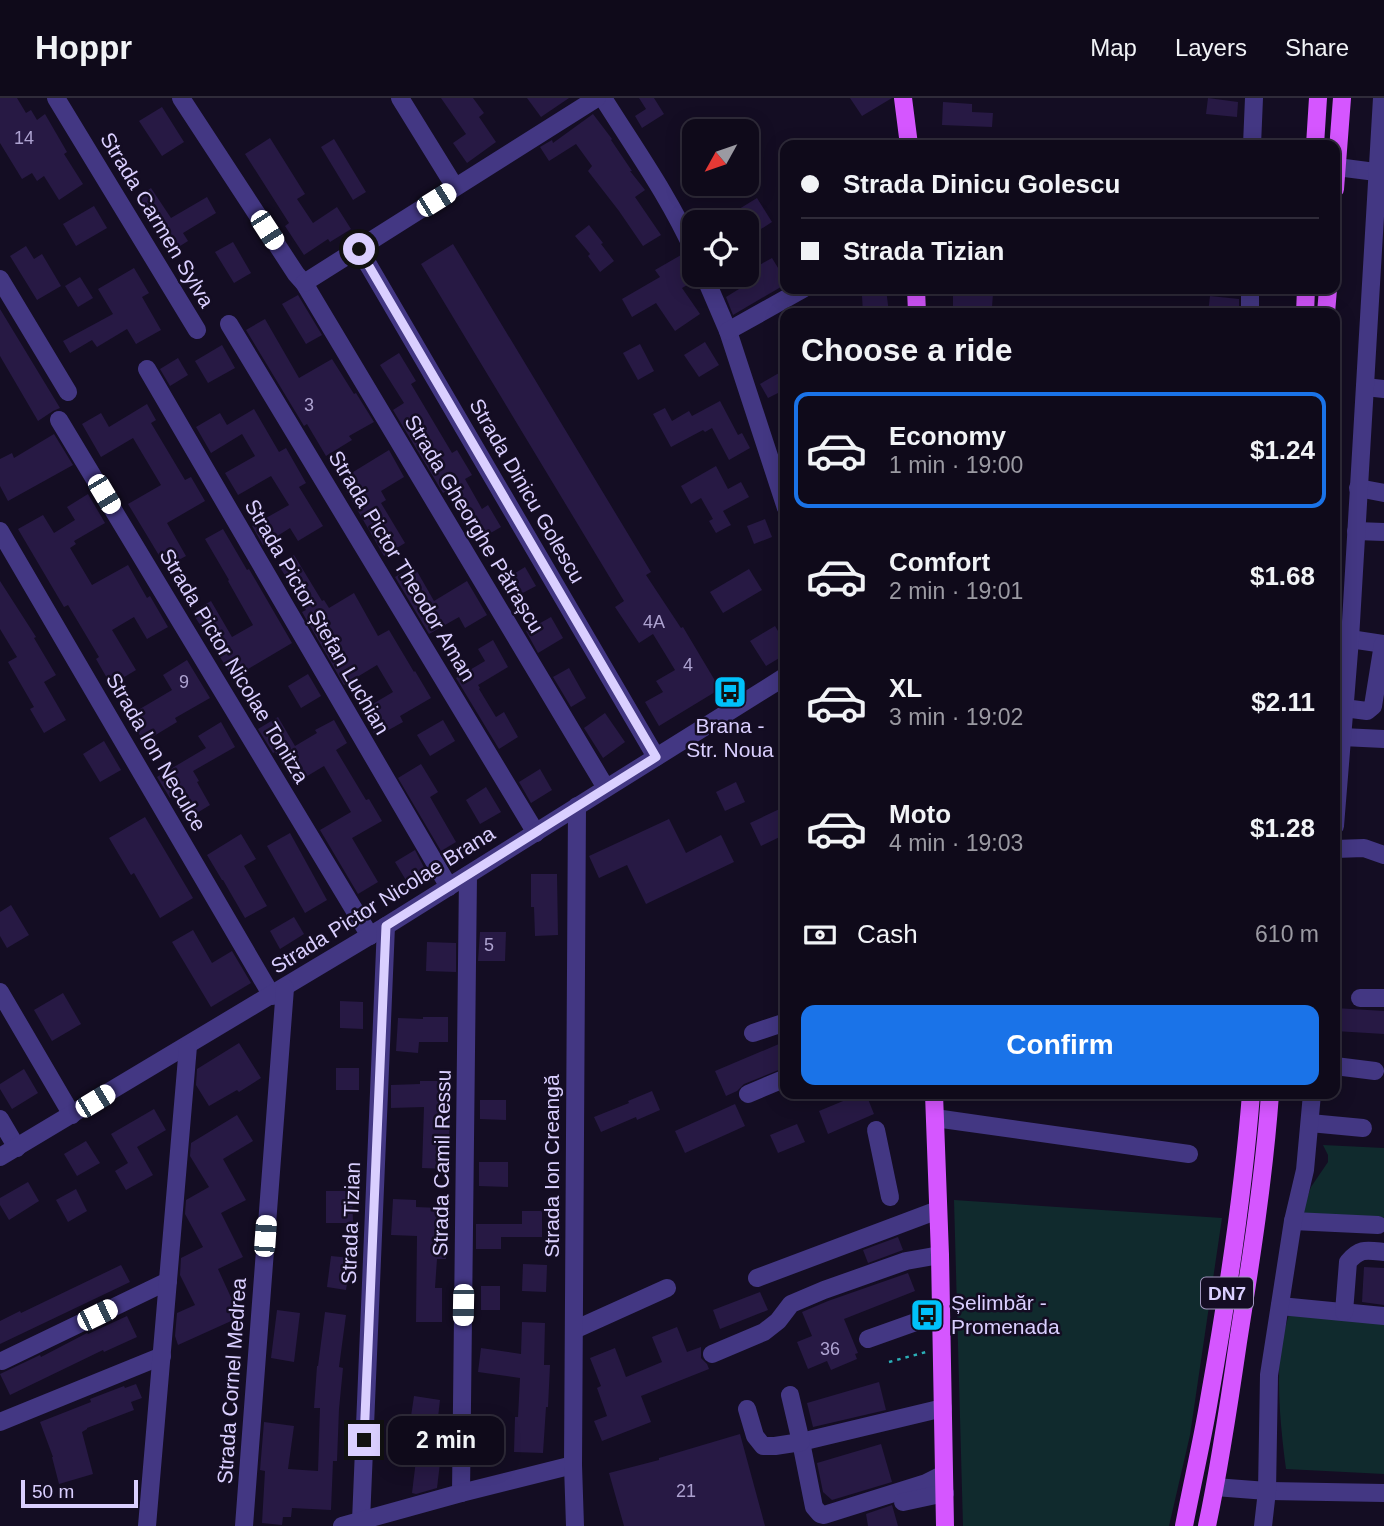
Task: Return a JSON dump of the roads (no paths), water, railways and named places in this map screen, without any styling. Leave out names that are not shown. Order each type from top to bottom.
[{"type":"main road","points":[[903,98],[908,140]]},
{"type":"main road","points":[[1315,140],[1318,98]]},
{"type":"main road","points":[[1339,140],[1342,98]]},
{"type":"main road","points":[[934,1099],[946,1526]]},
{"type":"main road","name":"DN7","points":[[1184,1526],[1209,1402],[1230,1273],[1251,1099]]},
{"type":"main road","name":"DN7","points":[[1207,1526],[1248,1279],[1266,1151],[1270,1099]]},
{"type":"street","name":"Strada Carmen Sylva","points":[[56,98],[197,330]]},
{"type":"street","name":"Strada Gheorghe Pătrașcu","points":[[181,98],[304,283],[606,789]]},
{"type":"street","points":[[400,98],[455,187]]},
{"type":"street","points":[[304,283],[600,98],[682,225]]},
{"type":"street","points":[[1252,140],[1254,98]]},
{"type":"street","points":[[1340,762],[1380,192],[1382,98]]},
{"type":"street","points":[[1340,167],[1381,173]]},
{"type":"street","name":"Strada Dinicu Golescu","points":[[359,249],[656,757]]},
{"type":"street","points":[[0,279],[68,392]]},
{"type":"street","points":[[709,287],[728,331],[780,490]]},
{"type":"street","points":[[728,331],[794,294]]},
{"type":"street","name":"Strada Pictor Theodor Aman","points":[[229,324],[536,833]]},
{"type":"street","name":"Strada Pictor Ștefan Luchian","points":[[147,369],[449,887]]},
{"type":"street","points":[[1365,387],[1384,389]]},
{"type":"street","name":"Strada Pictor Nicolae Tonitza","points":[[60,420],[378,931]]},
{"type":"street","points":[[1358,488],[1384,493]]},
{"type":"street","name":"Strada Ion Neculce","points":[[0,531],[278,992]]},
{"type":"street","points":[[1356,531],[1384,532]]},
{"type":"street","points":[[1344,708],[1367,711],[1373,706],[1384,644],[1350,639]]},
{"type":"street","name":"Strada Pictor Nicolae Brana","points":[[0,1157],[378,931],[780,680]]},
{"type":"street","points":[[1342,737],[1384,739]]},
{"type":"street","name":"Strada Ion Creangă","points":[[575,1526],[573,1465],[577,806]]},
{"type":"street","points":[[1340,849],[1364,848],[1384,855]]},
{"type":"street","name":"Strada Camil Ressu","points":[[461,1493],[468,875]]},
{"type":"street","name":"Strada Tizian","points":[[361,1521],[378,931]]},
{"type":"street","points":[[0,992],[72,1115]]},
{"type":"street","name":"Strada Cornel Medrea","points":[[244,1526],[278,992]]},
{"type":"street","points":[[1360,998],[1384,999]]},
{"type":"street","points":[[753,1033],[780,1025]]},
{"type":"street","points":[[148,1526],[188,1046]]},
{"type":"street","points":[[1340,1067],[1375,1071]]},
{"type":"street","points":[[748,1094],[780,1081]]},
{"type":"street","points":[[1263,1526],[1267,1491],[1269,1375],[1293,1221],[1305,1170],[1312,1099]]},
{"type":"street","points":[[935,1118],[1189,1154]]},
{"type":"street","points":[[0,1119],[17,1148]]},
{"type":"street","points":[[1310,1123],[1363,1128]]},
{"type":"street","points":[[876,1130],[890,1197]]},
{"type":"street","points":[[757,1278],[938,1210]]},
{"type":"street","points":[[1293,1221],[1378,1225]]},
{"type":"street","points":[[1344,1312],[1348,1262],[1362,1250],[1384,1252]]},
{"type":"street","points":[[712,1354],[764,1332],[778,1321],[790,1304],[906,1261],[940,1255]]},
{"type":"street","points":[[2,1361],[168,1281]]},
{"type":"street","points":[[574,1330],[667,1288]]},
{"type":"street","points":[[1280,1306],[1384,1316]]},
{"type":"street","points":[[868,1339],[941,1313]]},
{"type":"street","points":[[0,1422],[162,1356]]},
{"type":"street","points":[[790,1395],[814,1507],[820,1514],[926,1483],[944,1474]]},
{"type":"street","points":[[747,1409],[755,1436],[763,1446],[775,1446],[943,1408]]},
{"type":"street","points":[[342,1526],[573,1465]]},
{"type":"street","points":[[1215,1487],[1267,1491],[1384,1493]]},
{"type":"street","points":[[814,1526],[837,1517],[944,1493]]},
{"type":"place","name":"Brana - Str. Noua","points":[[730,692]]},
{"type":"place","name":"Șelimbăr - Promenada","points":[[927,1315]]}]
